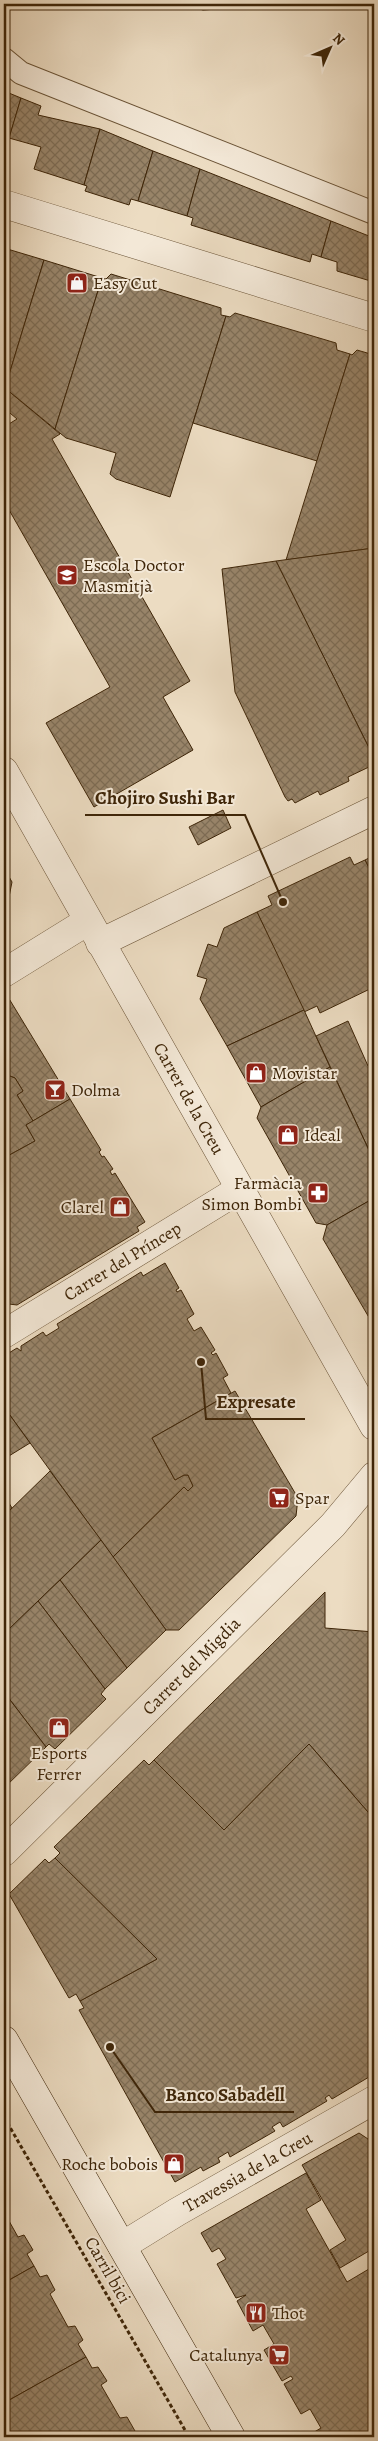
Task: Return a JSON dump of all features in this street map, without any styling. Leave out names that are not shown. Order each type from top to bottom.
[{"type":"street","points":[[4,204],[374,318]]},
{"type":"street","name":"Carrer de la Creu","points":[[4,771],[374,1426]]},
{"type":"street","points":[[4,972],[374,810]]},
{"type":"street","name":"Carrer del Príncep","points":[[4,1334],[240,1189]]},
{"type":"street","name":"Carrer del Migdia","points":[[4,1852],[333,1525],[374,1476]]},
{"type":"street","points":[[4,2040],[231,2437]]},
{"type":"street","name":"Travessia de la Creu","points":[[122,2246],[177,2212],[374,2100]]},
{"type":"lane","points":[[4,59],[21,73],[374,213]]},
{"type":"path","points":[[285,1184],[291,1180]]},
{"type":"path","name":"Carril bici","points":[[4,2117],[189,2437]]},
{"type":"building","points":[[182,4],[229,4],[217,9],[203,10]]},
{"type":"building","points":[[4,91],[21,98],[4,156]]},
{"type":"building","points":[[21,98],[41,106],[38,115],[100,129],[84,185],[34,169],[41,147],[9,138]]},
{"type":"building","points":[[100,129],[153,151],[138,201],[131,199],[129,205],[85,191],[87,186],[84,185]]},
{"type":"building","points":[[153,151],[200,169],[187,216],[138,201]]},
{"type":"building","points":[[200,169],[331,221],[321,257],[312,254],[310,262],[191,225],[193,218],[187,216]]},
{"type":"building","points":[[331,221],[374,238],[374,282],[337,271],[337,262],[321,257]]},
{"type":"building","points":[[4,248],[44,260],[5,388],[60,434],[52,439],[190,681],[163,697],[193,750],[94,807],[46,723],[110,687],[4,501],[4,427],[17,419],[4,408]]},
{"type":"building","points":[[44,260],[102,278],[55,429],[5,388]]},
{"type":"building","points":[[111,274],[221,308],[221,315],[226,316],[170,497],[116,479],[110,474],[116,453],[66,438],[55,429],[102,278],[106,279]]},
{"type":"building","points":[[235,313],[336,343],[337,350],[350,354],[317,461],[193,423],[226,316],[230,317]]},
{"type":"building","points":[[357,350],[374,355],[374,548],[286,560],[350,354],[352,355]]},
{"type":"building","points":[[374,548],[374,758],[276,561]]},
{"type":"building","points":[[276,561],[374,758],[369,762],[371,766],[348,777],[349,781],[320,795],[318,791],[295,803],[292,799],[288,801],[285,797],[235,692],[222,569]]},
{"type":"building","points":[[223,810],[231,828],[198,845],[189,827]]},
{"type":"building","points":[[374,848],[374,878],[365,860],[373,856]]},
{"type":"building","points":[[350,857],[354,865],[365,860],[374,878],[374,987],[320,1013],[317,1006],[304,1012],[257,912],[272,905],[268,896]]},
{"type":"building","points":[[4,868],[12,882],[4,922]]},
{"type":"building","points":[[257,912],[304,1010],[227,1046],[200,999],[207,979],[197,976],[208,944],[217,947],[224,928]]},
{"type":"building","points":[[8,997],[70,1099],[33,1121],[17,1095],[23,1091],[15,1078],[7,1075],[4,1076],[4,999]]},
{"type":"building","points":[[304,1010],[330,1067],[261,1107],[227,1046]]},
{"type":"building","points":[[348,1021],[368,1066],[374,1063],[374,1161],[316,1036]]},
{"type":"building","points":[[330,1067],[374,1161],[374,1198],[327,1225],[316,1223],[257,1118],[261,1107]]},
{"type":"building","points":[[7,1075],[15,1078],[23,1091],[17,1095],[33,1121],[26,1125],[35,1141],[4,1158],[4,1076]]},
{"type":"building","points":[[70,1099],[101,1150],[99,1152],[102,1157],[104,1156],[113,1169],[110,1171],[112,1175],[115,1173],[145,1222],[137,1227],[139,1231],[17,1305],[9,1304],[4,1295],[4,1158],[35,1141],[26,1125]]},
{"type":"building","points":[[374,1198],[374,1326],[323,1239],[327,1225]]},
{"type":"building","points":[[165,1263],[179,1288],[176,1290],[177,1292],[181,1290],[194,1314],[187,1319],[194,1331],[201,1327],[215,1350],[211,1353],[213,1355],[216,1353],[228,1375],[223,1378],[231,1393],[152,1438],[175,1480],[188,1475],[193,1486],[188,1491],[184,1487],[113,1557],[4,1407],[4,1356],[17,1348],[21,1351],[21,1346],[43,1332],[46,1336],[59,1328],[57,1324],[141,1272],[143,1276]]},
{"type":"building","points":[[4,1295],[9,1304],[4,1307]]},
{"type":"building","points":[[235,1391],[298,1498],[296,1516],[179,1630],[166,1630],[113,1557],[184,1487],[188,1491],[193,1486],[188,1475],[175,1480],[152,1438]]},
{"type":"building","points":[[4,1407],[30,1443],[4,1459]]},
{"type":"building","points":[[50,1471],[101,1540],[4,1634],[4,1516]]},
{"type":"building","points":[[4,1495],[12,1508],[4,1516]]},
{"type":"building","points":[[101,1540],[166,1630],[127,1668],[60,1580]]},
{"type":"building","points":[[60,1580],[127,1668],[105,1689],[38,1601]]},
{"type":"building","points":[[325,1592],[325,1628],[374,1632],[374,1819],[309,1744],[224,1830],[154,1760]]},
{"type":"building","points":[[38,1601],[105,1689],[101,1694],[106,1699],[55,1749],[49,1744],[46,1747],[4,1692],[4,1634]]},
{"type":"building","points":[[4,1692],[46,1747],[4,1788]]},
{"type":"building","points":[[309,1744],[374,1819],[374,2074],[332,2099],[329,2095],[325,2098],[327,2101],[283,2127],[280,2122],[272,2127],[275,2131],[230,2157],[228,2152],[218,2158],[220,2162],[203,2171],[201,2167],[175,2182],[79,2010],[84,2008],[80,2001],[157,1959],[55,1858],[60,1853],[54,1847],[144,1760],[149,1765],[154,1760],[224,1830]]},
{"type":"building","points":[[55,1858],[157,1959],[80,2001],[76,1994],[69,1998],[9,1894],[45,1859],[49,1863]]},
{"type":"building","points":[[359,2133],[368,2139],[374,2148],[374,2248],[340,2268],[330,2250],[346,2240],[302,2165]]},
{"type":"building","points":[[374,2135],[374,2148],[368,2139]]},
{"type":"building","points":[[306,2173],[321,2200],[306,2209],[347,2282],[374,2266],[374,2437],[313,2437],[311,2434],[321,2428],[310,2409],[301,2414],[284,2384],[293,2379],[291,2376],[282,2381],[264,2350],[274,2344],[263,2325],[253,2331],[237,2301],[246,2295],[236,2298],[217,2264],[226,2259],[219,2248],[212,2252],[201,2233]]},
{"type":"building","points":[[4,2212],[18,2237],[24,2235],[33,2250],[27,2254],[34,2266],[4,2283]]},
{"type":"building","points":[[34,2266],[40,2277],[47,2275],[55,2290],[50,2294],[68,2327],[75,2326],[83,2340],[78,2344],[86,2357],[4,2403],[4,2283]]},
{"type":"building","points":[[86,2357],[92,2368],[98,2367],[107,2381],[101,2385],[120,2418],[127,2417],[135,2431],[131,2437],[4,2437],[4,2403]]},
{"type":"place","name":"Easy Cut","points":[[77,283]]},
{"type":"place","name":"Escola Doctor Masmitjà","points":[[67,575]]},
{"type":"place","name":"Chojiro Sushi Bar","points":[[283,902]]},
{"type":"place","name":"Movistar","points":[[256,1073]]},
{"type":"place","name":"Dolma","points":[[55,1090]]},
{"type":"place","name":"Ideal","points":[[288,1135]]},
{"type":"place","name":"Farmàcia Simon Bombi","points":[[318,1193]]},
{"type":"place","name":"Clarel","points":[[120,1207]]},
{"type":"place","name":"Expresate","points":[[201,1362]]},
{"type":"place","name":"Spar","points":[[279,1498]]},
{"type":"place","name":"Esports Ferrer","points":[[59,1728]]},
{"type":"place","name":"Banco Sabadell","points":[[110,2047]]},
{"type":"place","name":"Roche bobois","points":[[174,2164]]},
{"type":"place","name":"Thot","points":[[256,2313]]},
{"type":"place","name":"Catalunya","points":[[279,2355]]}]
